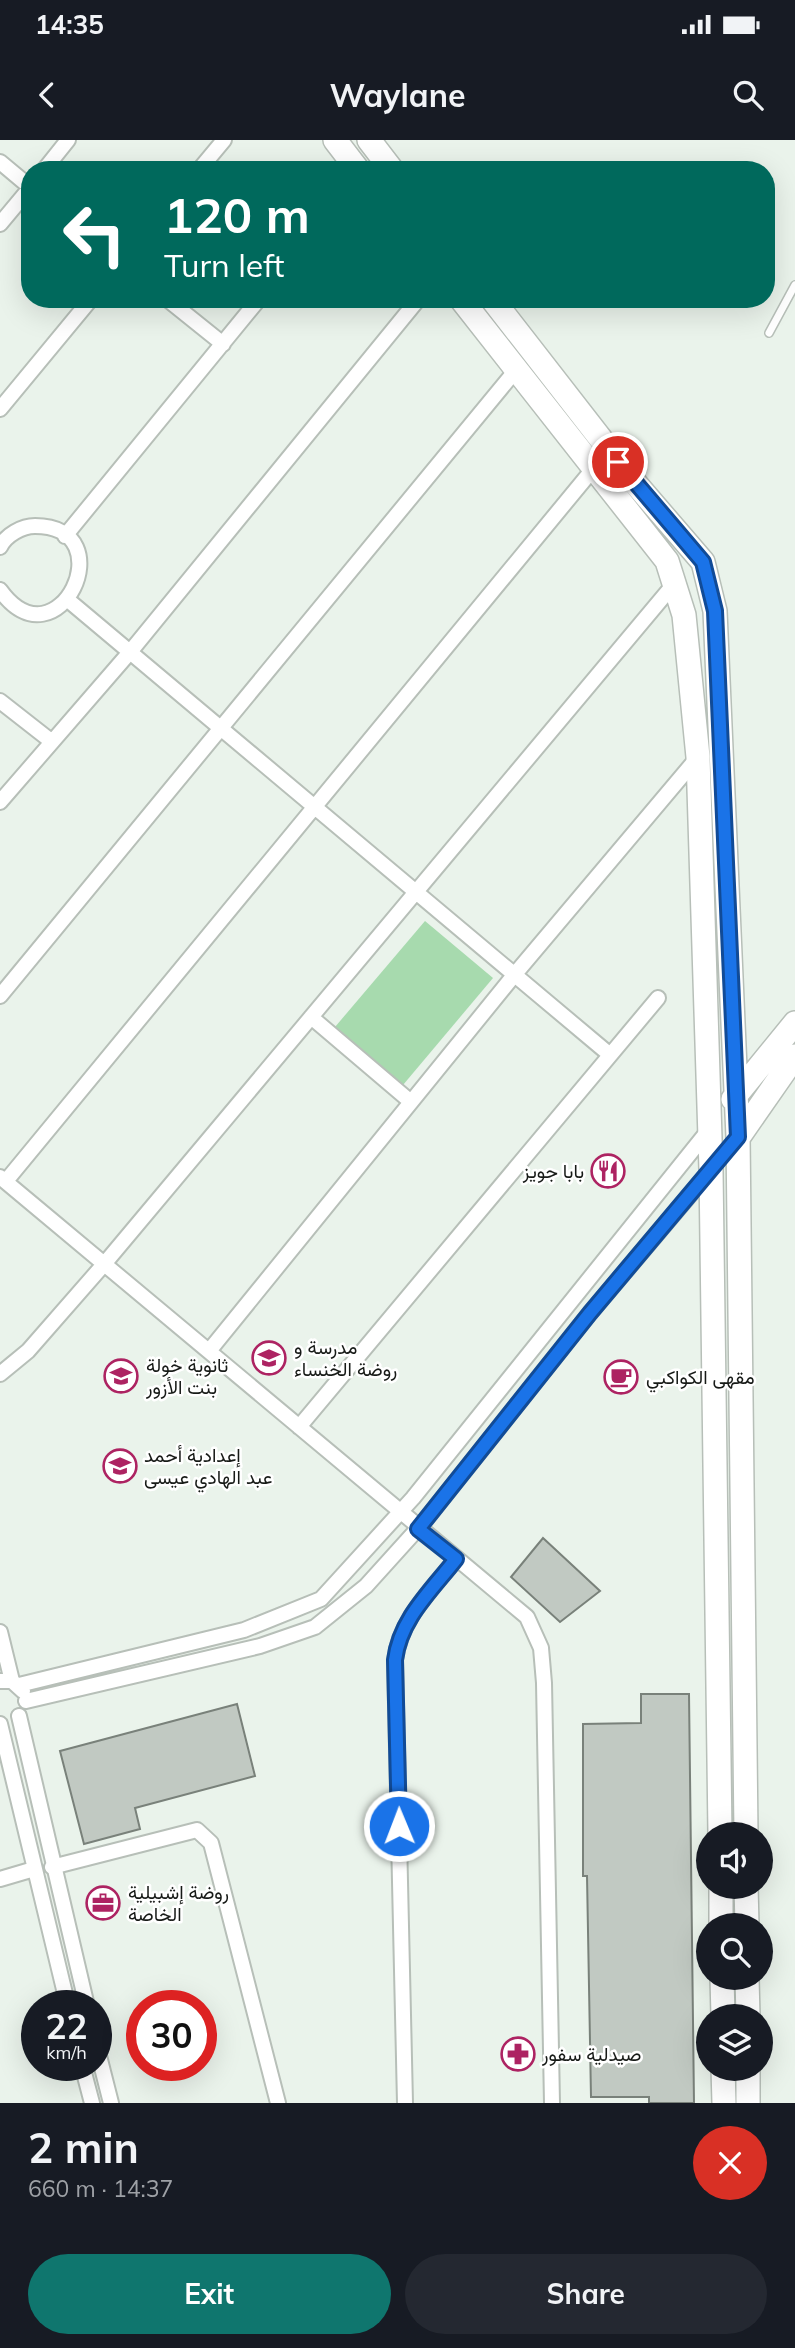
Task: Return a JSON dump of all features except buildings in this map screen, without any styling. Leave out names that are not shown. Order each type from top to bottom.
[{"type":"main road","points":[[335,140],[351,161]]},
{"type":"main road","points":[[369,140],[385,161]]},
{"type":"main road","points":[[468,308],[667,561],[684,615],[698,757],[711,1170],[720,1822]]},
{"type":"main road","points":[[499,308],[635,484],[703,562],[715,611],[737,1095],[746,1822]]},
{"type":"main road","points":[[708,1131],[795,1023]]},
{"type":"main road","points":[[711,1170],[738,1137],[768,1090],[795,1055]]},
{"type":"main road","points":[[723,2081],[724,2103]]},
{"type":"main road","points":[[748,2081],[748,2103]]},
{"type":"street","points":[[51,161],[68,140]]},
{"type":"street","points":[[206,161],[224,140]]},
{"type":"street","points":[[0,162],[21,180]]},
{"type":"street","points":[[0,224],[21,198]]},
{"type":"street","points":[[0,409],[84,308]]},
{"type":"street","points":[[178,308],[223,344]]},
{"type":"street","points":[[65,536],[252,308]]},
{"type":"street","points":[[0,802],[130,652],[411,308]]},
{"type":"street","points":[[0,996],[516,370]]},
{"type":"street","points":[[552,2103],[541,1648],[527,1617],[418,1529],[3,1179],[316,806],[594,468]]},
{"type":"street","points":[[0,590],[5,608],[37,613],[52,610],[68,600],[80,573],[79,558],[65,536],[46,526],[31,526],[16,531],[1,543]]},
{"type":"street","points":[[0,1374],[28,1351],[105,1263],[674,584]]},
{"type":"street","points":[[68,600],[608,1054]]},
{"type":"street","points":[[0,701],[51,741]]},
{"type":"street","points":[[209,1351],[515,974],[698,757]]},
{"type":"street","points":[[299,1427],[608,1054],[658,998]]},
{"type":"street","points":[[310,1017],[411,1102]]},
{"type":"street","points":[[10,1682],[244,1630],[321,1599],[400,1513],[708,1131]]},
{"type":"street","points":[[26,1701],[260,1646],[315,1627],[366,1586],[418,1529],[590,1313],[711,1170]]},
{"type":"street","points":[[405,2103],[395,1660],[397,1640],[405,1623],[456,1559]]},
{"type":"street","points":[[0,1632],[10,1682],[26,1701]]},
{"type":"street","points":[[26,1701],[19,1716],[52,1867],[83,1990]]},
{"type":"street","points":[[19,1716],[0,1722],[64,1990]]},
{"type":"street","points":[[52,1867],[197,1830],[211,1843],[278,2103]]},
{"type":"street","points":[[0,1879],[34,1869]]},
{"type":"street","points":[[86,2081],[92,2103]]},
{"type":"street","points":[[105,2081],[111,2103]]},
{"type":"lane","points":[[769,333],[795,285]]},
{"type":"green space","points":[[425,921],[493,978],[403,1085],[335,1027]]},
{"type":"place","name":"بابا جويز","points":[[608,1171]]},
{"type":"place","name":"مدرسة و روضة الخنساء","points":[[269,1358]]},
{"type":"place","name":"ثانوية خولة بنت الأزور","points":[[121,1376]]},
{"type":"place","name":"مقهى الكواكبي","points":[[621,1377]]},
{"type":"place","name":"إعدادية أحمد عبد الهادي عيسى","points":[[120,1466]]},
{"type":"place","name":"روضة إشبيلية الخاصة","points":[[103,1903]]},
{"type":"place","name":"صيدلية سفور","points":[[518,2054]]},
{"type":"route","points":[[399,1826],[395,1660],[397,1640],[405,1623],[456,1559],[418,1529],[590,1313],[738,1137],[715,611],[703,562],[618,462]]}]
